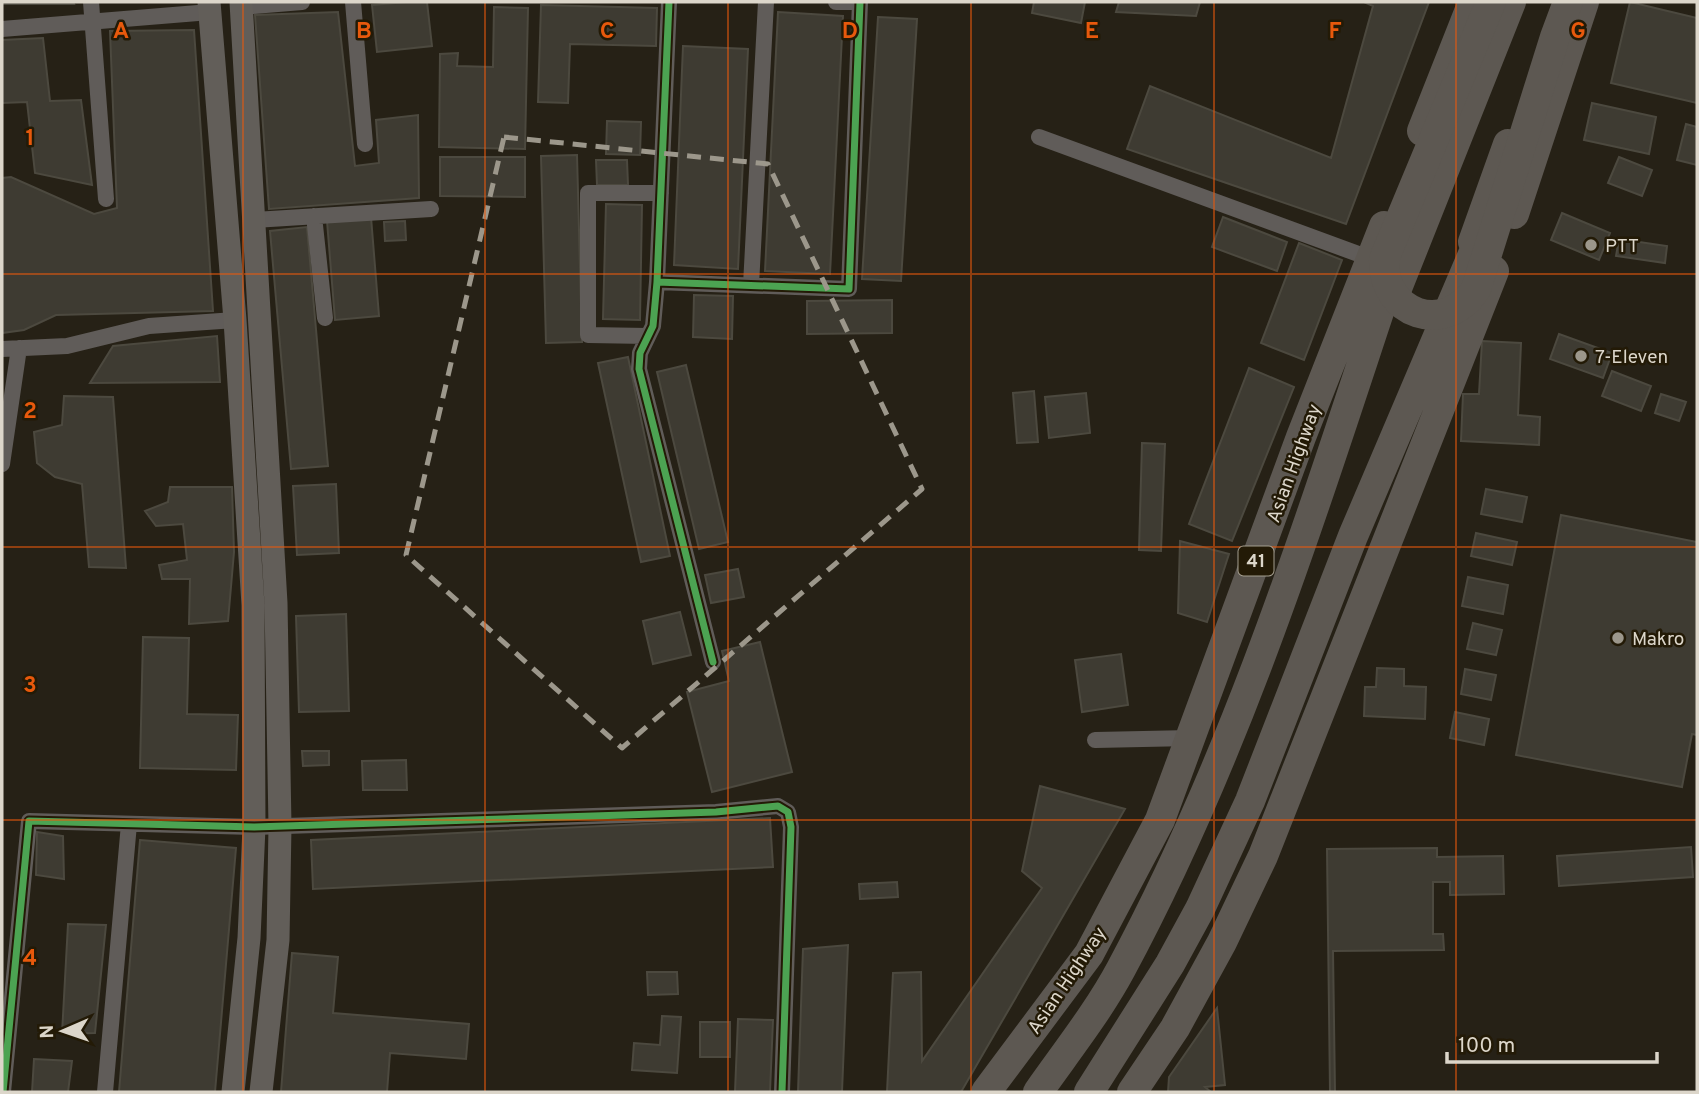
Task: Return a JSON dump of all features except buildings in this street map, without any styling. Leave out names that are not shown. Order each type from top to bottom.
[{"type":"highway","name":"Asian Highway","points":[[986,1092],[1089,954],[1160,820],[1301,437],[1473,2]]},
{"type":"highway","name":"Asian Highway","points":[[1038,1092],[1119,971],[1189,834],[1255,676],[1483,2]]},
{"type":"highway","points":[[1491,2],[1384,259],[1385,278],[1393,295],[1407,308],[1426,315],[1455,310],[1470,298],[1476,289],[1568,2]]},
{"type":"highway","points":[[1332,454],[1511,2]]},
{"type":"highway","points":[[1451,302],[1558,2]]},
{"type":"highway","points":[[1089,1092],[1170,964],[1200,909],[1250,801],[1353,536],[1451,302],[1584,2]]},
{"type":"highway","points":[[1132,1092],[1175,1028],[1222,942],[1263,856],[1495,269],[1584,2]]},
{"type":"main road","points":[[241,4],[276,603],[280,826],[278,940],[261,1092]]},
{"type":"main road","points":[[210,7],[235,320],[253,605],[254,827],[248,938],[233,1092]]},
{"type":"street","points":[[91,2],[106,199]]},
{"type":"street","points":[[241,4],[302,2]]},
{"type":"street","points":[[353,2],[365,144]]},
{"type":"street","points":[[669,2],[657,282],[653,326],[640,353],[639,369],[713,662]]},
{"type":"street","points":[[751,285],[766,2]]},
{"type":"street","points":[[657,282],[849,289],[860,2],[836,2]]},
{"type":"street","points":[[2,29],[92,22],[210,7]]},
{"type":"street","points":[[1039,137],[1371,259]]},
{"type":"street","points":[[648,336],[588,335],[588,193],[661,193]]},
{"type":"street","points":[[254,220],[431,209]]},
{"type":"street","points":[[314,216],[325,318]]},
{"type":"street","points":[[2,349],[67,346],[149,326],[235,320]]},
{"type":"street","points":[[2,464],[19,348]]},
{"type":"street","points":[[1095,740],[1191,738]]},
{"type":"street","points":[[3,1092],[29,821],[254,827],[716,812],[778,806],[788,812],[791,827],[782,1092]]},
{"type":"street","points":[[105,1092],[129,824]]},
{"type":"highlighted area","points":[[504,137],[768,164],[922,489],[622,748],[406,555]]},
{"type":"cycle path","points":[[669,2],[657,282],[653,326],[640,353],[639,369],[713,662]]},
{"type":"cycle path","points":[[657,282],[849,289],[860,2]]},
{"type":"cycle path","points":[[3,1092],[29,821],[254,827],[716,812],[778,806],[788,812],[791,827],[782,1092]]},
{"type":"place","name":"PTT","points":[[1591,245]]},
{"type":"place","name":"7-Eleven","points":[[1581,356]]},
{"type":"place","name":"Makro","points":[[1618,638]]}]
